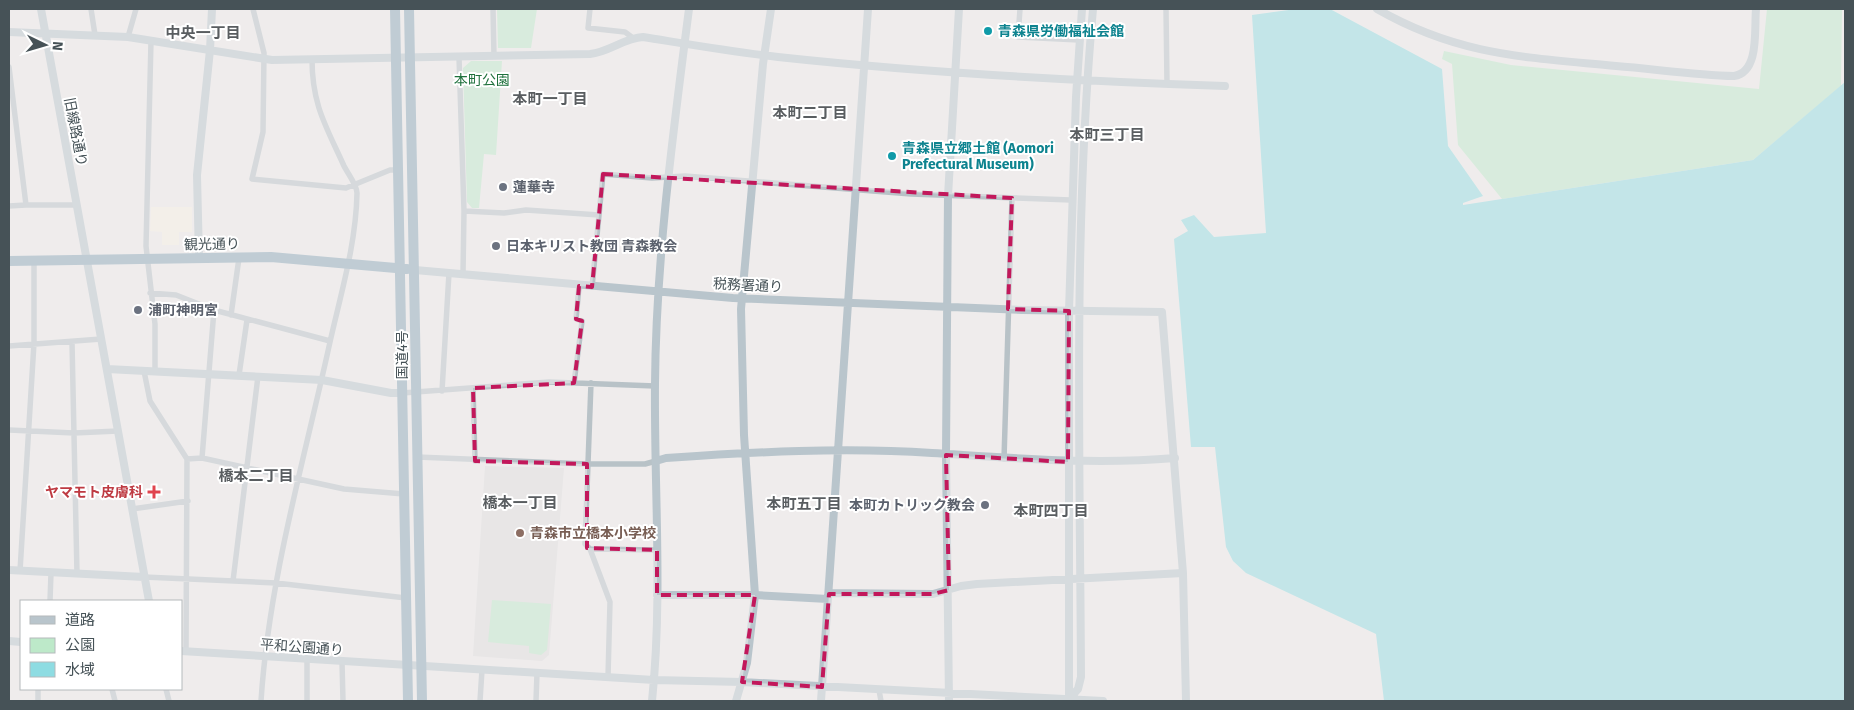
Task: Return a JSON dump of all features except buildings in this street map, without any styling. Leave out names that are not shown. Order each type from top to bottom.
[{"type":"highway","name":"国道4号","points":[[395,9],[408,701]]},
{"type":"highway","name":"国道4号","points":[[409,9],[422,701]]},
{"type":"highway","name":"観光通り","points":[[9,261],[271,257],[415,270]]},
{"type":"street","name":"旧線路通り","points":[[41,9],[149,600]]},
{"type":"street","points":[[91,9],[95,35]]},
{"type":"street","points":[[128,37],[136,9]]},
{"type":"street","points":[[198,258],[197,182],[210,50],[212,9]]},
{"type":"street","points":[[253,9],[264,50],[263,132],[252,179],[346,188],[390,170],[398,170]]},
{"type":"street","points":[[493,9],[494,56]]},
{"type":"street","points":[[590,9],[588,28],[625,32],[633,38]]},
{"type":"street","points":[[652,701],[657,595],[655,386],[658,292],[688,9]]},
{"type":"street","points":[[736,701],[742,682],[755,595],[745,452],[742,298],[764,55],[771,9]]},
{"type":"street","points":[[821,701],[854,190],[868,9]]},
{"type":"street","points":[[949,698],[946,455],[948,196],[959,9]]},
{"type":"street","points":[[1020,9],[1018,37],[1079,40]]},
{"type":"street","points":[[1068,700],[1071,200],[1082,9]]},
{"type":"street","points":[[1068,700],[1080,684],[1081,580],[1078,462],[1080,311],[1088,80],[1093,9]]},
{"type":"street","points":[[1166,9],[1167,84]]},
{"type":"street","points":[[1377,9],[1428,34],[1475,49],[1516,56],[1734,76],[1744,73],[1751,63],[1756,9]]},
{"type":"street","points":[[9,32],[128,37],[263,59],[459,57],[596,53],[633,38],[642,37],[764,55],[863,65],[1077,80],[1225,86]]},
{"type":"street","points":[[151,40],[147,259],[155,324],[155,371]]},
{"type":"street","points":[[459,57],[464,211],[463,274]]},
{"type":"street","points":[[261,701],[265,657],[276,583],[297,479],[349,264],[357,193],[315,101],[312,59]]},
{"type":"street","points":[[9,67],[26,205]]},
{"type":"street","points":[[592,287],[603,174],[652,178],[685,176],[948,196],[1071,200]]},
{"type":"street","points":[[1004,459],[1012,198]]},
{"type":"street","points":[[9,206],[77,206]]},
{"type":"street","points":[[464,211],[504,213],[526,210],[599,215]]},
{"type":"street","points":[[231,315],[239,258]]},
{"type":"street","points":[[20,571],[34,343],[34,261]]},
{"type":"street","name":"税務署通り","points":[[415,270],[579,286],[847,304],[1069,311],[1159,310],[1164,314],[1183,573],[1186,701]]},
{"type":"street","points":[[442,391],[449,273]]},
{"type":"street","points":[[574,383],[582,321],[576,320],[579,286]]},
{"type":"street","points":[[150,293],[176,295],[214,310],[247,320],[330,341]]},
{"type":"street","points":[[202,458],[214,310]]},
{"type":"street","points":[[239,375],[247,320]]},
{"type":"street","points":[[9,346],[101,339]]},
{"type":"street","points":[[72,342],[77,574]]},
{"type":"street","points":[[107,369],[322,380],[391,393],[574,383],[655,386]]},
{"type":"street","points":[[144,370],[150,400],[187,459],[188,501],[183,651]]},
{"type":"street","points":[[233,581],[258,376]]},
{"type":"street","points":[[591,383],[585,544],[590,549],[610,602],[608,677]]},
{"type":"street","points":[[473,388],[474,461]]},
{"type":"street","points":[[9,430],[74,433],[118,431]]},
{"type":"street","points":[[418,458],[587,464],[645,464],[666,458],[745,452],[838,452],[946,455],[1068,462],[1175,458]]},
{"type":"street","points":[[187,459],[202,458],[344,489],[404,494]]},
{"type":"street","points":[[132,509],[188,501]]},
{"type":"street","points":[[590,549],[657,550]]},
{"type":"street","points":[[9,570],[276,583],[406,598]]},
{"type":"street","points":[[50,600],[51,573]]},
{"type":"street","points":[[657,595],[828,596],[933,594],[977,584],[1069,581],[1183,573]]},
{"type":"street","name":"平和公園通り","points":[[183,651],[422,667],[879,690],[949,698],[1103,701]]},
{"type":"street","points":[[307,660],[307,701]]},
{"type":"street","points":[[342,662],[343,701]]},
{"type":"street","points":[[480,701],[482,670]]},
{"type":"street","points":[[536,701],[537,673]]},
{"type":"street","points":[[879,690],[881,701]]},
{"type":"highlighted area","points":[[603,174],[1012,198],[1008,309],[1069,311],[1068,462],[946,455],[949,590],[933,594],[829,594],[822,687],[742,682],[755,595],[657,595],[657,550],[587,548],[587,464],[475,461],[473,388],[574,383],[582,321],[576,319],[579,286],[592,287]]},
{"type":"shaded area","points":[[151,207],[192,207],[192,232],[179,232],[179,245],[162,245],[162,232],[150,231]]},
{"type":"shaded area","name":"青森市立橋本小学校","points":[[485,466],[564,468],[549,655],[542,661],[473,656]]},
{"type":"green space","name":"本町公園","points":[[497,9],[537,9],[531,48],[498,48]]},
{"type":"green space","points":[[1767,9],[1842,9],[1841,86],[1753,160],[1502,199],[1458,145],[1452,64],[1442,59],[1444,51],[1511,65],[1759,89]]},
{"type":"green space","name":"本町公園","points":[[471,61],[502,61],[496,155],[484,154],[479,208],[472,208],[467,202],[463,68]]},
{"type":"green space","points":[[492,600],[551,604],[547,650],[541,655],[529,653],[529,646],[488,642]]},
{"type":"water","points":[[1296,9],[1330,9],[1442,69],[1448,146],[1483,196],[1463,203],[1463,205],[1753,160],[1845,82],[1845,701],[1384,701],[1376,634],[1246,573],[1233,561],[1226,547],[1215,447],[1191,447],[1174,239],[1188,231],[1181,220],[1194,215],[1214,237],[1266,233],[1252,15]]},
{"type":"place","name":"青森県労働福祉会館","points":[[988,31]]},
{"type":"place","name":"青森県立郷土館 (Aomori Prefectural Museum)","points":[[892,156]]},
{"type":"place","name":"蓮華寺","points":[[503,187]]},
{"type":"place","name":"日本キリスト教団 青森教会","points":[[496,246]]},
{"type":"place","name":"浦町神明宮","points":[[138,310]]},
{"type":"place","name":"ヤマモト皮膚科","points":[[154,492]]},
{"type":"place","name":"本町カトリック教会","points":[[985,505]]},
{"type":"place","name":"青森市立橋本小学校","points":[[520,533]]},
{"type":"district","name":"中央一丁目","points":[[203,33]]},
{"type":"district","name":"本町一丁目","points":[[550,99]]},
{"type":"district","name":"本町二丁目","points":[[810,113]]},
{"type":"district","name":"本町三丁目","points":[[1107,135]]},
{"type":"district","name":"橋本二丁目","points":[[256,476]]},
{"type":"district","name":"橋本一丁目","points":[[520,503]]},
{"type":"district","name":"本町五丁目","points":[[804,504]]},
{"type":"district","name":"本町四丁目","points":[[1051,511]]}]
